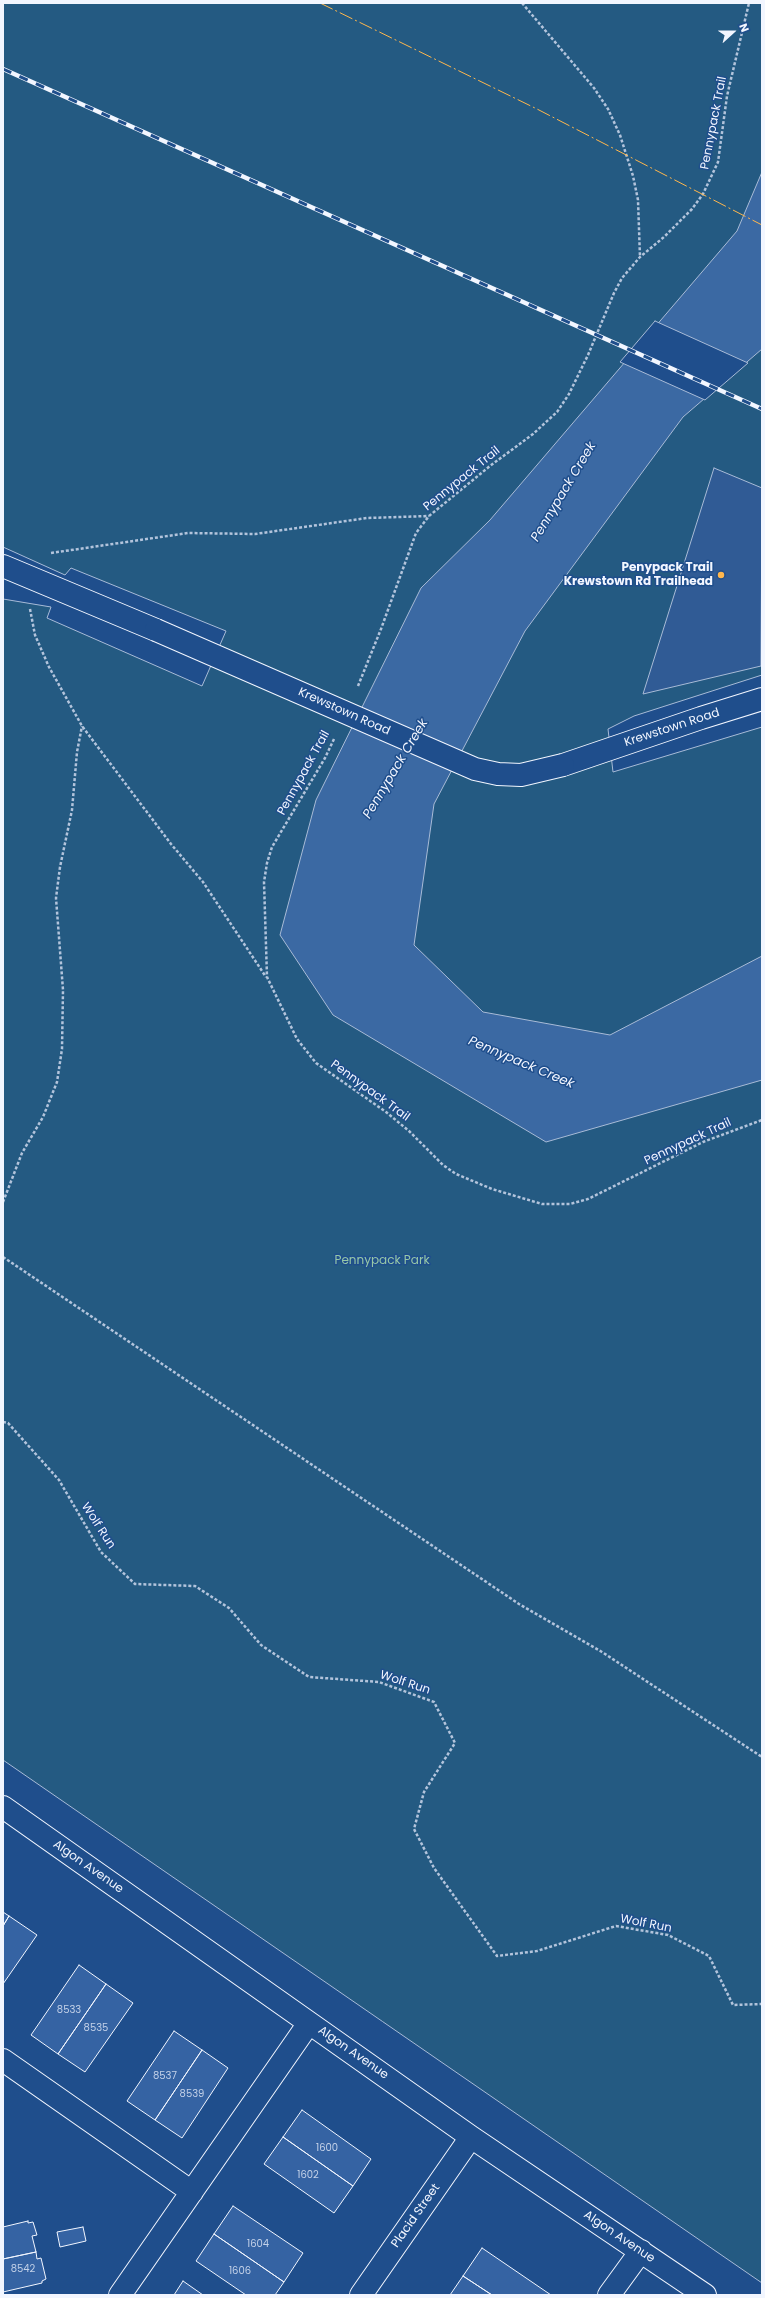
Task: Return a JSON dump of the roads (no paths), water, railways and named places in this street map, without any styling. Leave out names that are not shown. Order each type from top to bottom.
[{"type":"street","name":"Krewstown Road","points":[[3,566],[156,630],[475,769],[498,774],[521,775],[563,765],[762,699]]},
{"type":"street","name":"Algon Avenue","points":[[3,1807],[471,2137],[705,2295]]},
{"type":"street","points":[[120,2295],[309,2023]]},
{"type":"street","points":[[3,2060],[192,2192]]},
{"type":"street","name":"Placid Street","points":[[361,2295],[471,2137]]},
{"type":"street","points":[[609,2295],[640,2251]]},
{"type":"water","name":"Pennypack Creek","points":[[762,172],[762,349],[683,417],[525,631],[434,804],[414,945],[483,1012],[610,1035],[762,956],[762,1080],[546,1142],[333,1015],[280,935],[316,800],[421,588],[490,520],[737,231]]},
{"type":"railway","points":[[3,69],[762,409]]},
{"type":"place","name":"Penypack Trail Krewstown Rd Trailhead","points":[[721,575]]},
{"type":"park label","name":"Pennypack Park","points":[[382,1261]]}]
